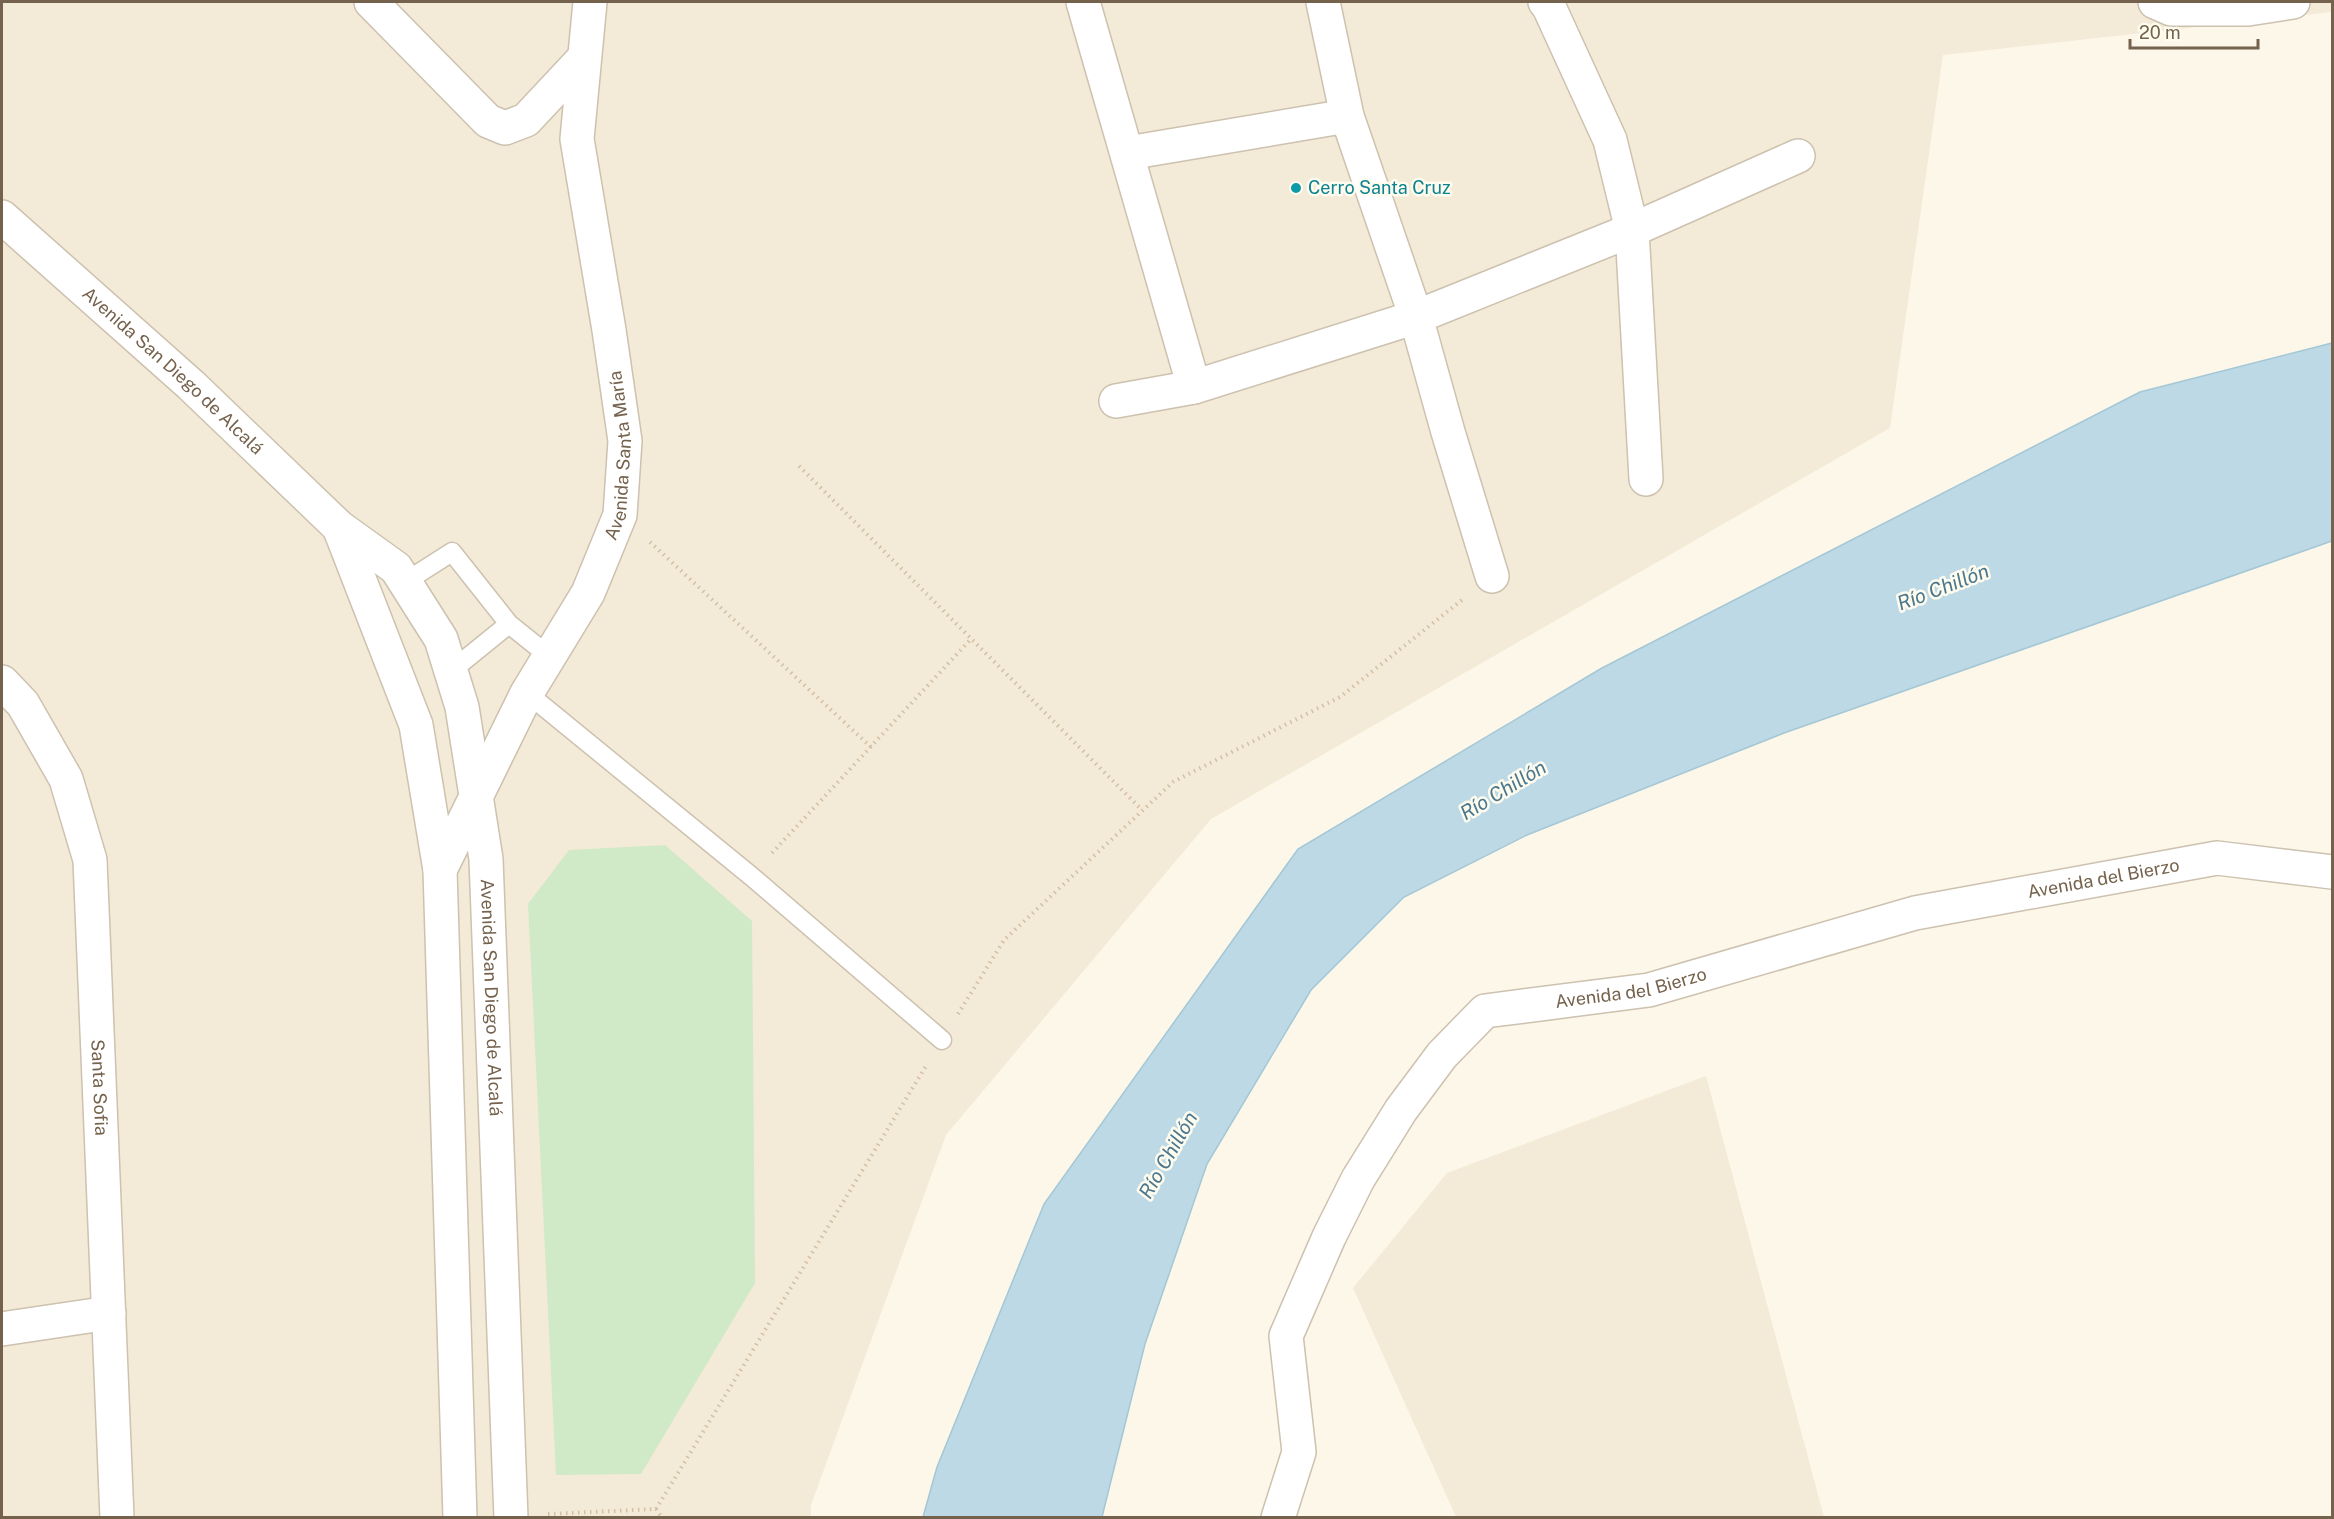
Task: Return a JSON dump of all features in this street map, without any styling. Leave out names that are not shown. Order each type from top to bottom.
[{"type":"street","points":[[371,2],[488,121],[505,128],[526,120],[584,58]]},
{"type":"street","name":"Avenida Santa María","points":[[440,870],[527,693],[588,593],[620,516],[625,441],[577,139],[590,2]]},
{"type":"street","points":[[1083,2],[1194,387]]},
{"type":"street","points":[[1323,2],[1347,116],[1416,317],[1492,576]]},
{"type":"street","points":[[1545,2],[1610,140],[1632,230],[1646,479]]},
{"type":"street","points":[[2155,2],[2170,9],[2248,9],[2293,2]]},
{"type":"street","points":[[1128,153],[1347,116]]},
{"type":"street","points":[[1116,400],[1194,387],[1416,317],[1632,230],[1798,156]]},
{"type":"street","name":"Avenida San Diego de Alcalá","points":[[2,217],[191,385],[339,527],[396,568],[441,639],[462,707],[478,796],[486,859],[511,1517]]},
{"type":"street","name":"Avenida San Diego de Alcalá","points":[[339,527],[416,725],[440,870],[460,1518]]},
{"type":"street","name":"Santa Sofia","points":[[2,682],[23,704],[66,779],[90,860],[117,1518]]},
{"type":"street","name":"Avenida del Bierzo","points":[[1278,1518],[1299,1452],[1286,1336],[1329,1237],[1358,1179],[1401,1110],[1442,1054],[1485,1011],[1649,990],[1916,913],[2217,858],[2332,872]]},
{"type":"street","points":[[2,1329],[109,1313]]},
{"type":"lane","points":[[405,582],[452,552],[509,624],[549,656]]},
{"type":"lane","points":[[451,671],[509,624]]},
{"type":"lane","points":[[527,693],[751,876],[942,1040]]},
{"type":"path","points":[[799,466],[1142,810]]},
{"type":"path","points":[[620,516],[871,747]]},
{"type":"path","points":[[656,1509],[1004,940],[1173,782],[1340,697],[1492,576]]},
{"type":"path","points":[[751,876],[971,639]]},
{"type":"path","points":[[511,1517],[656,1509]]},
{"type":"path","points":[[656,1509],[662,1518]]},
{"type":"shaded area","points":[[2,2],[2332,2],[2332,12],[1943,55],[1890,428],[1211,819],[946,1135],[811,1505],[811,1517],[2,1518]]},
{"type":"shaded area","points":[[1706,1076],[1824,1517],[1456,1517],[1353,1288],[1447,1173]]},
{"type":"green space","points":[[665,845],[752,921],[755,1283],[641,1474],[556,1475],[528,904],[569,850]]},
{"type":"water","name":"Río Chillón","points":[[2332,343],[2332,541],[1784,733],[1527,835],[1404,897],[1311,990],[1207,1164],[1145,1344],[1102,1517],[923,1517],[937,1467],[1044,1204],[1298,849],[1602,668],[2140,392]]},
{"type":"place","name":"Cerro Santa Cruz","points":[[1296,188]]}]
